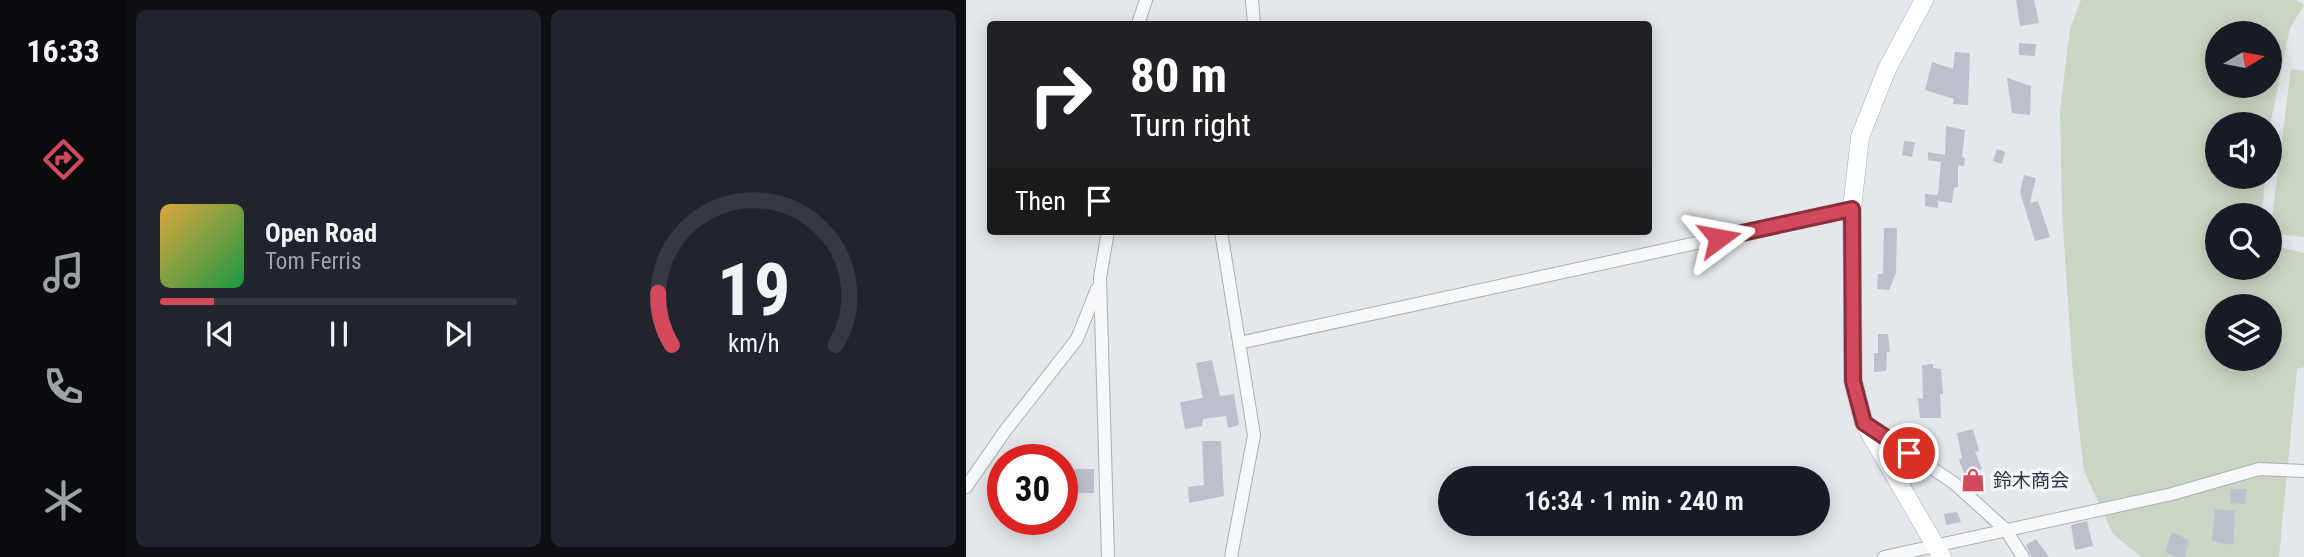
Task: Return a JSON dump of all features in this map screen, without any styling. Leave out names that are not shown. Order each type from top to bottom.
[{"type":"street","points":[[1139,21],[1146,0]]},
{"type":"street","points":[[1252,0],[1254,21]]},
{"type":"street","points":[[1924,0],[1887,69],[1860,137],[1852,209],[1853,381],[1864,423],[1939,552]]},
{"type":"street","points":[[1239,343],[1852,209]]},
{"type":"street","points":[[1107,235],[1100,278],[1108,557]]},
{"type":"street","points":[[1223,235],[1254,435],[1231,557]]},
{"type":"street","points":[[966,487],[1005,431],[1076,339],[1100,278]]},
{"type":"street","points":[[1864,423],[1954,484],[2006,530],[2023,557]]},
{"type":"street","points":[[1884,557],[1939,552],[2006,530],[2172,494],[2259,469],[2304,471]]},
{"type":"green space","points":[[2081,0],[2296,0],[2304,5],[2290,28],[2282,67],[2282,21],[2205,21],[2205,98],[2276,98],[2273,112],[2205,112],[2205,189],[2264,189],[2263,203],[2205,203],[2205,280],[2282,280],[2282,248],[2304,253],[2304,367],[2297,369],[2279,557],[2141,557],[2113,534],[2084,471],[2073,376],[2062,212],[2060,111],[2070,29]]},
{"type":"green space","points":[[2291,69],[2304,71],[2304,237],[2282,234],[2282,203],[2274,203],[2276,189],[2282,189],[2282,139]]},
{"type":"building","points":[[2016,0],[2034,0],[2039,23],[2020,26]]},
{"type":"building","points":[[2019,43],[2036,44],[2035,56],[2019,55]]},
{"type":"building","points":[[1955,52],[1970,53],[1968,105],[1953,104],[1954,99],[1925,90],[1932,62],[1953,69]]},
{"type":"building","points":[[2007,78],[2031,86],[2030,115],[2012,113]]},
{"type":"building","points":[[1946,126],[1965,130],[1962,157],[1965,158],[1964,166],[1958,165],[1958,187],[1954,188],[1952,203],[1938,201],[1938,208],[1925,206],[1925,194],[1938,195],[1941,162],[1928,160],[1928,152],[1945,155]]},
{"type":"building","points":[[1904,141],[1915,142],[1912,157],[1902,155]]},
{"type":"building","points":[[1997,149],[2005,152],[2002,164],[1993,161]]},
{"type":"building","points":[[2024,175],[2036,178],[2030,203],[2038,201],[2050,237],[2035,241],[2020,192]]},
{"type":"building","points":[[1884,228],[1897,228],[1896,273],[1889,290],[1877,289],[1878,274],[1883,274]]},
{"type":"building","points":[[1878,334],[1888,334],[1890,352],[1887,352],[1886,371],[1874,372],[1874,353],[1878,353]]},
{"type":"building","points":[[1212,360],[1220,396],[1234,394],[1239,425],[1228,428],[1226,416],[1203,419],[1202,426],[1185,429],[1180,402],[1203,398],[1196,363]]},
{"type":"building","points":[[1933,364],[1933,368],[1941,369],[1941,418],[1920,418],[1918,398],[1923,399],[1922,365]]},
{"type":"building","points":[[1973,429],[1979,451],[1975,452],[1982,469],[1965,476],[1959,460],[1962,458],[1957,433]]},
{"type":"building","points":[[1202,441],[1221,441],[1224,496],[1189,503],[1188,487],[1204,485]]},
{"type":"building","points":[[1078,469],[1094,469],[1094,493],[1078,493]]},
{"type":"building","points":[[2230,489],[2246,489],[2245,504],[2230,503]]},
{"type":"building","points":[[2215,509],[2235,511],[2233,545],[2212,541]]},
{"type":"building","points":[[1957,512],[1961,522],[1946,525],[1944,514]]},
{"type":"building","points":[[2087,521],[2093,546],[2075,550],[2071,525]]},
{"type":"building","points":[[2172,532],[2189,540],[2185,557],[2165,552]]},
{"type":"building","points":[[2036,539],[2049,557],[2032,557],[2026,545]]},
{"type":"place","name":"鈴木商会","points":[[1973,480]]},
{"type":"route","points":[[1719,238],[1852,209],[1853,381],[1864,423],[1909,453]]}]
